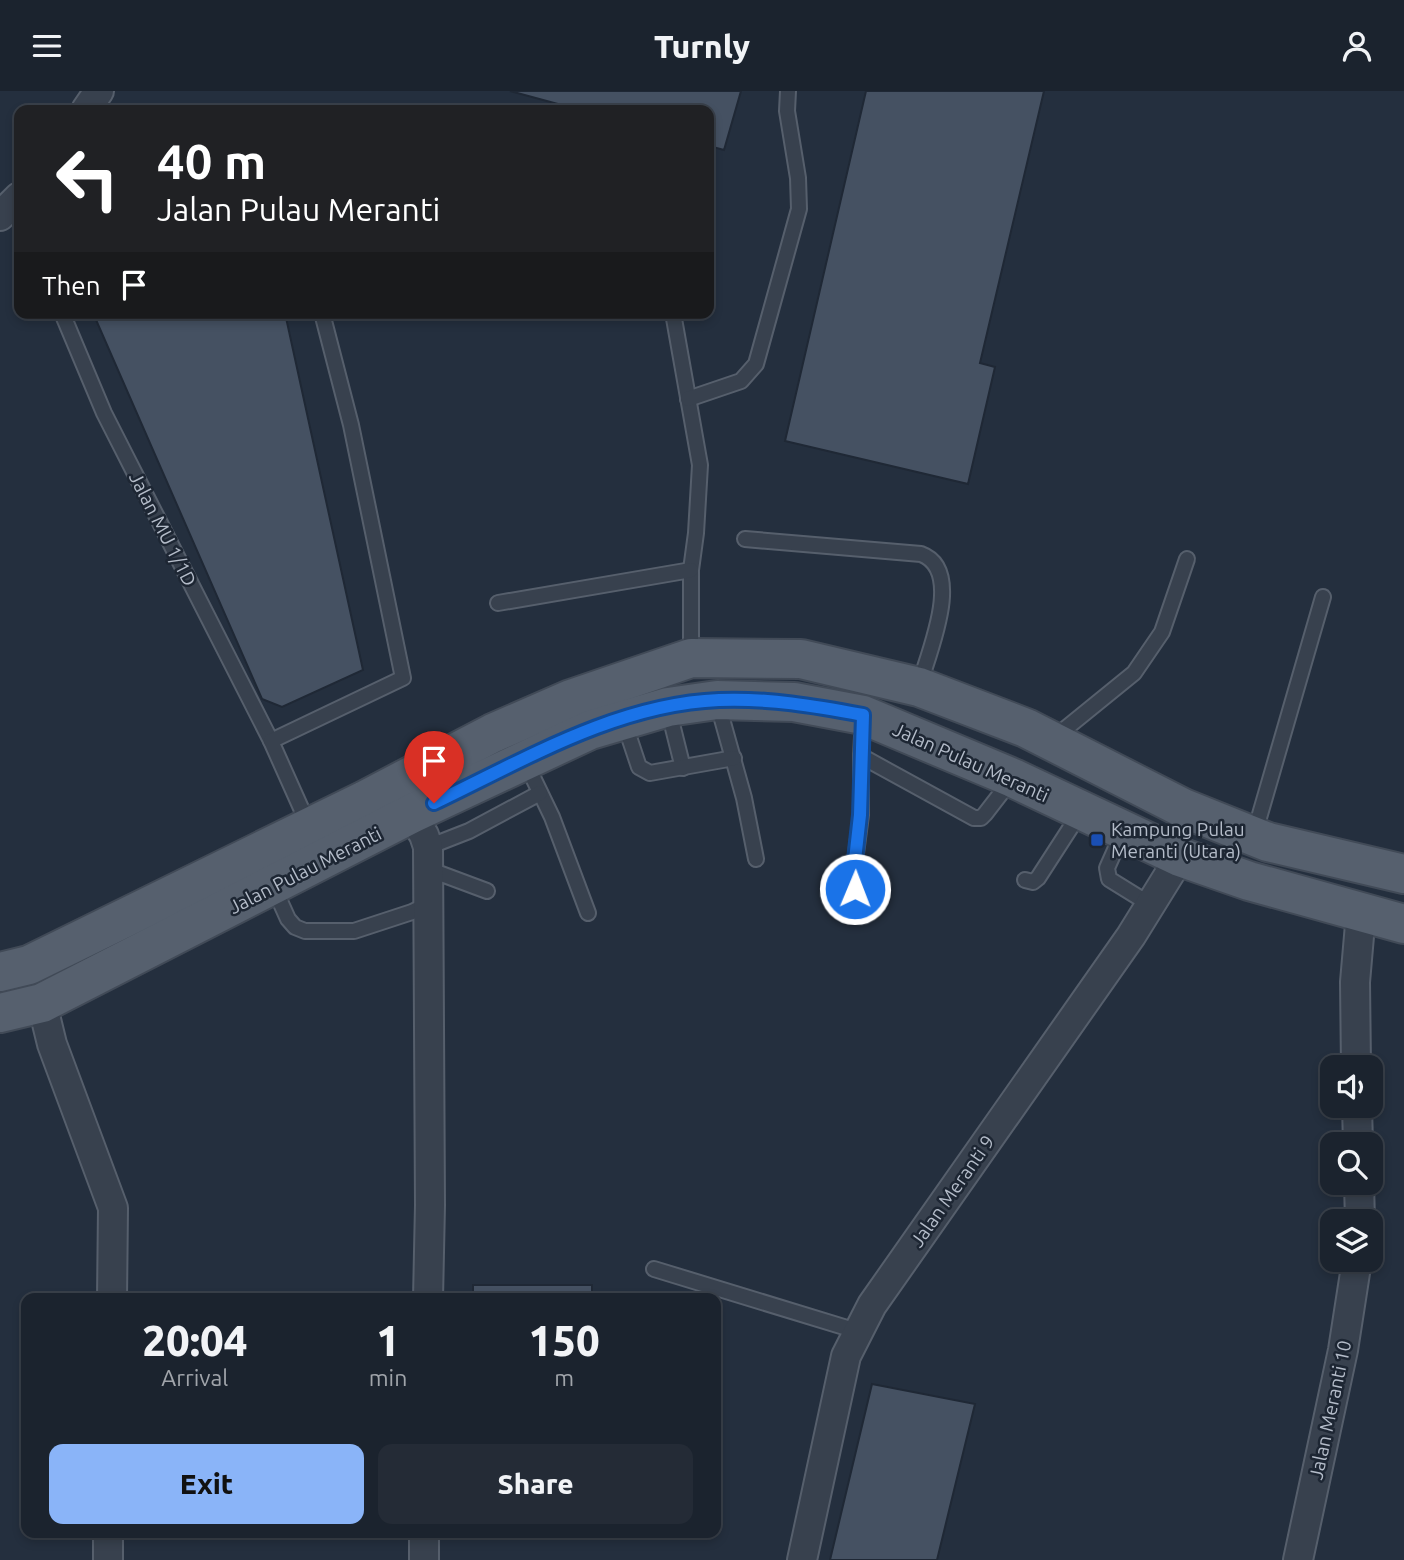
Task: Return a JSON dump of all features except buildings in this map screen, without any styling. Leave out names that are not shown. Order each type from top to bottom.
[{"type":"main road","name":"Jalan Pulau Meranti","points":[[0,972],[29,965],[309,828],[493,733],[572,699],[691,658],[801,659],[919,687],[1026,728],[1183,808],[1268,842],[1404,874]]},
{"type":"main road","name":"Jalan Pulau Meranti","points":[[0,1013],[42,1003],[273,887],[423,843],[524,760],[590,730],[668,707],[717,700],[794,702],[863,715],[1013,778],[1180,857],[1249,881],[1404,924]]},
{"type":"street","points":[[0,216],[14,202]]},
{"type":"street","points":[[423,843],[428,904],[428,1293]]},
{"type":"street","name":"Jalan Meranti 9","points":[[802,1560],[846,1356],[857,1331],[872,1305],[1152,905],[1180,857]]},
{"type":"street","points":[[1356,1055],[1355,982],[1361,913]]},
{"type":"street","points":[[42,1003],[52,1044],[113,1208],[112,1293]]},
{"type":"street","name":"Jalan Meranti 10","points":[[1298,1560],[1343,1350],[1355,1272]]},
{"type":"street","points":[[108,1538],[108,1560]]},
{"type":"street","points":[[424,1538],[424,1560]]},
{"type":"lane","points":[[688,399],[741,381],[756,364],[799,209],[798,178],[787,111],[788,91]]},
{"type":"lane","name":"Jalan MU 1/1D","points":[[65,319],[104,413],[271,741],[309,828]]},
{"type":"lane","points":[[271,741],[403,678],[351,425],[324,319]]},
{"type":"lane","points":[[674,319],[700,464],[691,570],[691,658]]},
{"type":"lane","points":[[745,539],[922,554],[935,562],[943,580],[943,600],[919,687]]},
{"type":"lane","points":[[1050,741],[1134,673],[1162,632],[1187,559]]},
{"type":"lane","points":[[498,603],[691,570]]},
{"type":"lane","points":[[1254,836],[1323,597]]},
{"type":"lane","points":[[717,700],[734,758],[756,859]]},
{"type":"lane","points":[[668,707],[683,768]]},
{"type":"lane","points":[[857,909],[854,869],[860,815],[863,715]]},
{"type":"lane","points":[[623,719],[639,768],[650,773],[734,758]]},
{"type":"lane","points":[[861,756],[974,818],[981,818],[985,814],[1013,778]]},
{"type":"lane","points":[[524,760],[552,817],[588,913]]},
{"type":"lane","points":[[423,843],[469,831],[541,793]]},
{"type":"lane","points":[[1025,880],[1033,882],[1038,877],[1081,811]]},
{"type":"lane","points":[[1124,831],[1107,873],[1110,879],[1152,905]]},
{"type":"lane","points":[[423,843],[487,891]]},
{"type":"lane","points":[[273,887],[288,919],[305,931],[355,931],[428,904]]},
{"type":"lane","points":[[654,1269],[857,1331]]},
{"type":"place","name":"Kampung Pulau Meranti (Utara)","points":[[1097,840]]},
{"type":"route","points":[[434,803],[590,730],[668,707],[717,700],[754,700],[794,702],[863,715],[855,889]]}]
